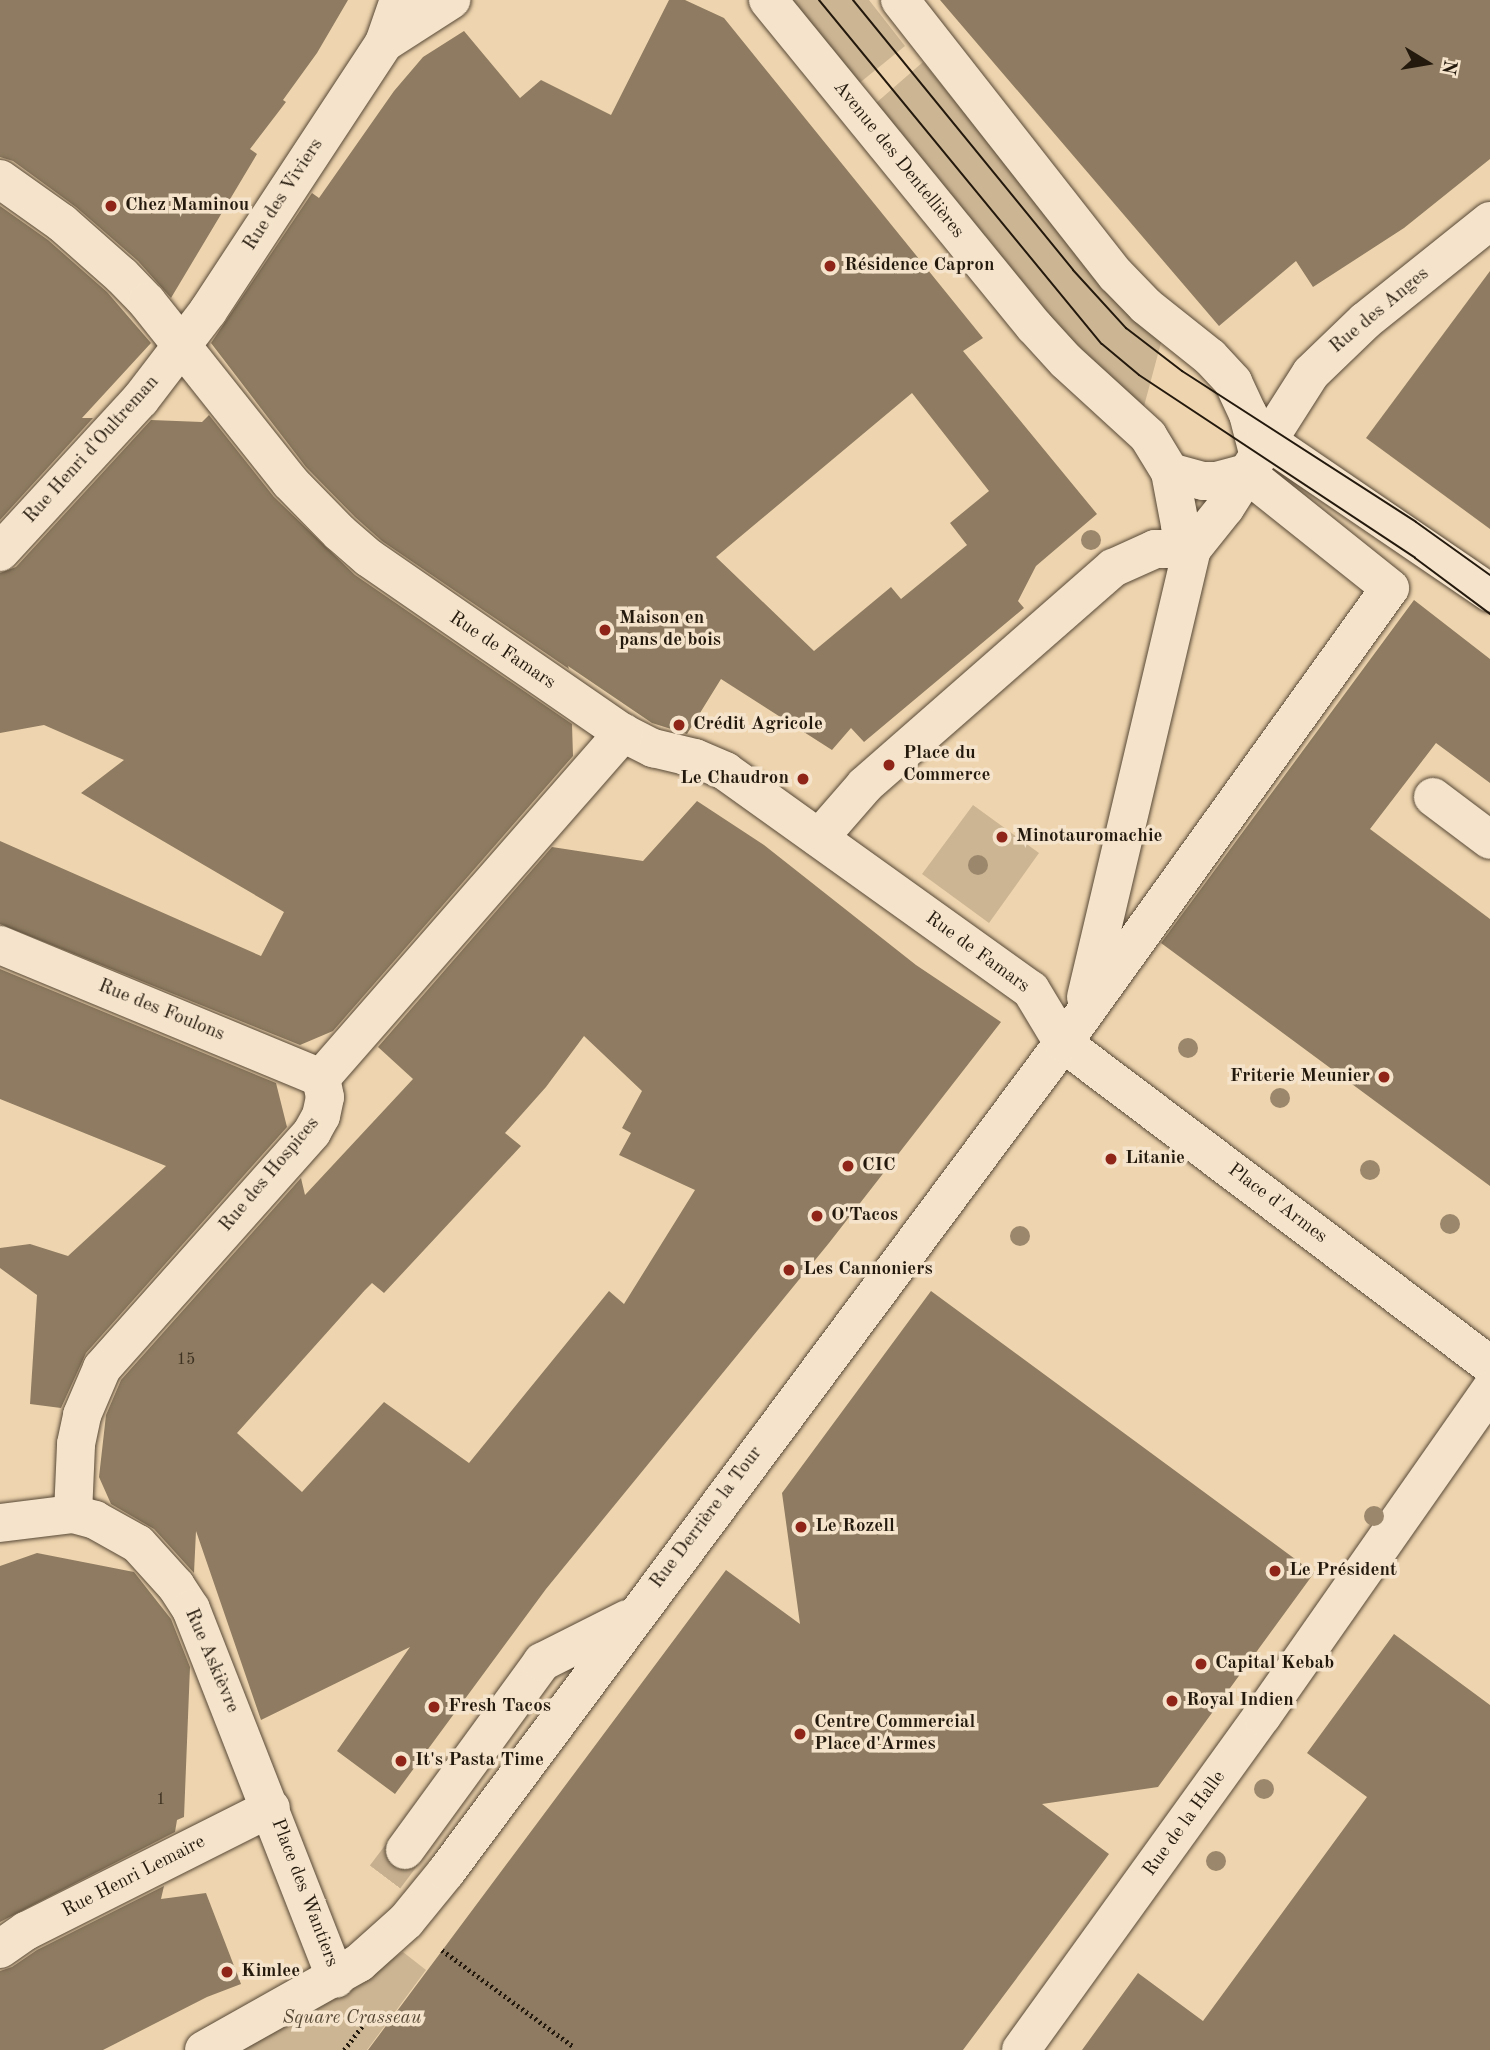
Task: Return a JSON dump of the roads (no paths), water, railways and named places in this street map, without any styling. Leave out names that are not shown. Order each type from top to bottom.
[{"type":"street","name":"Rue des Viviers","points":[[182,346],[227,283],[384,43],[398,0]]},
{"type":"street","name":"Rue des Viviers","points":[[384,43],[451,0]]},
{"type":"street","name":"Avenue des Dentellières","points":[[768,0],[1034,326],[1066,362],[1148,436],[1170,472],[1180,525],[1192,549]]},
{"type":"street","points":[[900,0],[1116,275],[1146,306],[1210,357],[1233,383],[1263,445],[1390,588],[1063,1043]]},
{"type":"street","name":"Rue de Famars","points":[[0,179],[92,247],[147,302],[290,482],[340,533],[401,582],[624,733],[653,748],[709,762],[725,771],[1031,990],[1063,1043]]},
{"type":"street","name":"Rue des Anges","points":[[1263,445],[1311,373],[1340,343],[1490,221]]},
{"type":"street","name":"Rue Henri d'Oultreman","points":[[0,552],[140,400],[182,346]]},
{"type":"street","points":[[1170,472],[1191,480],[1216,481],[1263,445]]},
{"type":"street","points":[[1063,1043],[1087,995],[1192,549],[1225,508],[1263,445]]},
{"type":"street","points":[[1263,445],[1490,593]]},
{"type":"street","points":[[819,838],[865,785],[1113,568],[1156,549],[1192,549]]},
{"type":"street","points":[[321,1078],[624,733]]},
{"type":"street","points":[[1433,797],[1490,840]]},
{"type":"street","name":"Rue des Foulons","points":[[0,945],[321,1078]]},
{"type":"street","name":"Place d'Armes","points":[[1063,1043],[1490,1365]]},
{"type":"street","name":"Rue Derrière la Tour","points":[[336,1979],[382,1944],[406,1921],[446,1872],[635,1614],[1063,1043]]},
{"type":"street","name":"Rue des Hospices","points":[[73,1514],[78,1434],[91,1388],[102,1368],[312,1132],[321,1116],[325,1097],[321,1078]]},
{"type":"street","name":"Rue de la Halle","points":[[1021,2050],[1262,1716],[1490,1390]]},
{"type":"street","name":"Rue Askièvre","points":[[0,1523],[73,1514],[95,1520],[127,1537],[176,1586],[191,1609],[271,1808]]},
{"type":"street","points":[[405,1850],[542,1662],[635,1614]]},
{"type":"street","name":"Rue Henri Lemaire","points":[[13,1940],[271,1808]]},
{"type":"street","name":"Place des Wantiers","points":[[271,1808],[336,1979]]},
{"type":"street","points":[[204,2050],[336,1979]]},
{"type":"tunnel","points":[[385,1877],[405,1850]]},
{"type":"tram line","points":[[819,0],[1102,344],[1139,375],[1415,558],[1490,614]]},
{"type":"tram line","points":[[853,0],[1073,270],[1126,328],[1182,371],[1416,522],[1490,575]]},
{"type":"place","name":"Chez Maminou","points":[[111,206]]},
{"type":"place","name":"Résidence Capron","points":[[830,266]]},
{"type":"place","name":"Maison en pans de bois","points":[[605,630]]},
{"type":"place","name":"Crédit Agricole","points":[[679,725]]},
{"type":"place","name":"Place du Commerce","points":[[889,765]]},
{"type":"place","name":"Le Chaudron","points":[[803,779]]},
{"type":"place","name":"Minotauromachie","points":[[1002,837]]},
{"type":"place","name":"Friterie Meunier","points":[[1384,1077]]},
{"type":"place","name":"Litanie","points":[[1111,1159]]},
{"type":"place","name":"CIC","points":[[848,1166]]},
{"type":"place","name":"O'Tacos","points":[[817,1216]]},
{"type":"place","name":"Les Cannoniers","points":[[789,1270]]},
{"type":"place","name":"Le Rozell","points":[[801,1527]]},
{"type":"place","name":"Le Président","points":[[1275,1571]]},
{"type":"place","name":"Capital Kebab","points":[[1201,1664]]},
{"type":"place","name":"Royal Indien","points":[[1172,1701]]},
{"type":"place","name":"Fresh Tacos","points":[[434,1707]]},
{"type":"place","name":"Centre Commercial Place d'Armes","points":[[800,1734]]},
{"type":"place","name":"It's Pasta Time","points":[[401,1761]]},
{"type":"place","name":"Kimlee","points":[[227,1972]]},
{"type":"park label","name":"Square Crasseau","points":[[352,2019]]}]
